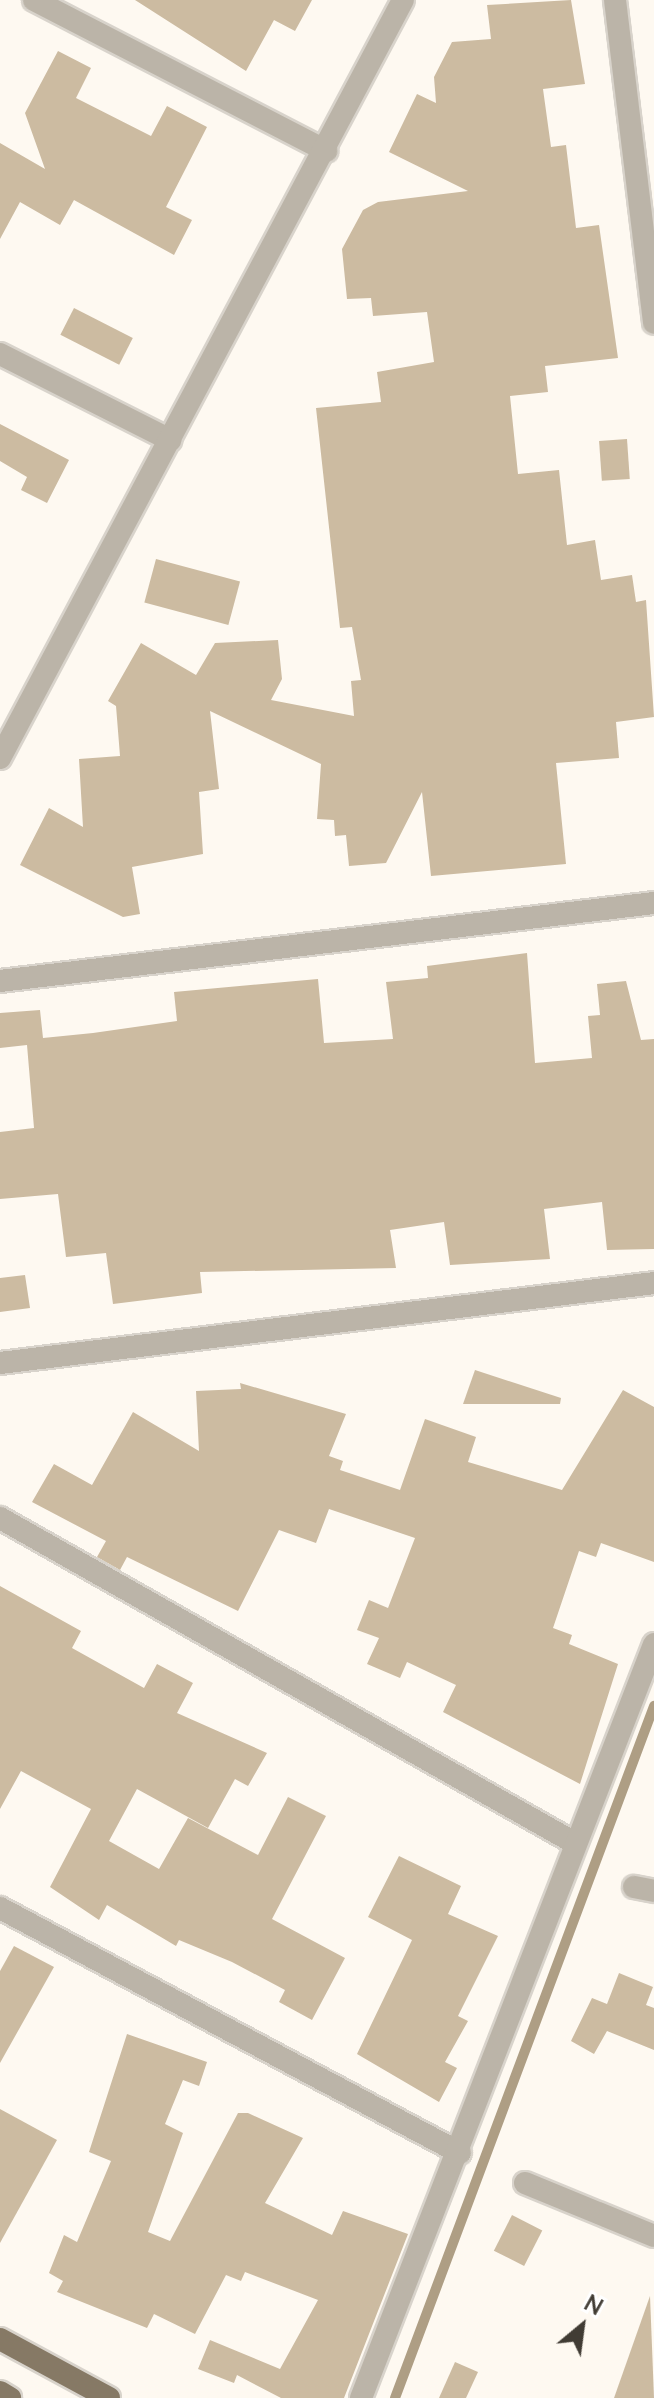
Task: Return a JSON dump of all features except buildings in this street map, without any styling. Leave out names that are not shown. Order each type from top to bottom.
[{"type":"main road","points":[[0,2339],[109,2398]]},
{"type":"main road","points":[[0,2392],[10,2398]]},
{"type":"street","points":[[34,0],[326,151]]},
{"type":"street","points":[[2,747],[326,151],[403,0]]},
{"type":"street","points":[[615,0],[654,323]]},
{"type":"street","points":[[0,354],[170,440]]},
{"type":"street","points":[[0,981],[654,903]]},
{"type":"street","points":[[0,1363],[654,1283]]},
{"type":"street","points":[[0,1518],[573,1842]]},
{"type":"street","points":[[361,2398],[460,2153],[573,1842],[654,1644]]},
{"type":"street","points":[[0,1908],[460,2153]]},
{"type":"street","points":[[525,2183],[654,2236]]},
{"type":"waterway","points":[[395,2398],[654,1706]]}]
